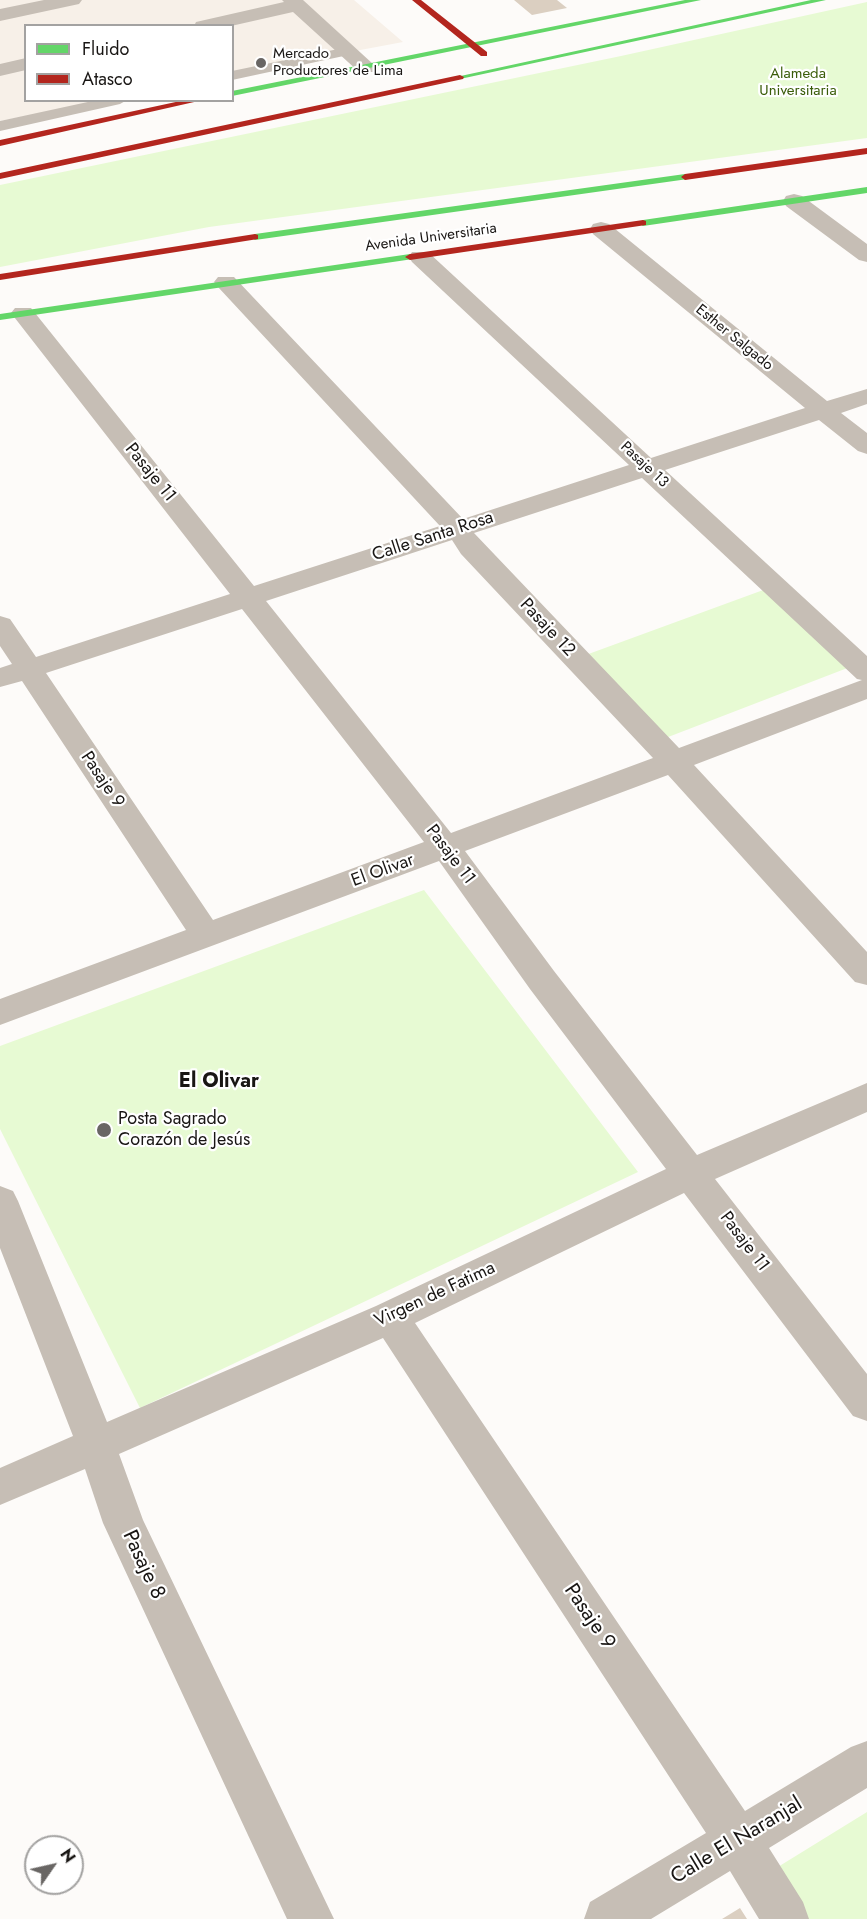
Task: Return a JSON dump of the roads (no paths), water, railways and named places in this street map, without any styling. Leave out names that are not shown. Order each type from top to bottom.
[{"type":"main road","points":[[416,0],[501,69]]},
{"type":"main road","points":[[234,94],[697,0]]},
{"type":"main road","points":[[0,176],[822,0]]},
{"type":"main road","points":[[0,143],[191,102]]},
{"type":"main road","name":"Avenida Universitaria","points":[[0,277],[173,248],[867,151]]},
{"type":"main road","name":"Avenida Universitaria","points":[[11,315],[867,190]]},
{"type":"street","points":[[0,15],[72,0]]},
{"type":"street","points":[[211,24],[294,2],[366,68]]},
{"type":"street","points":[[0,70],[24,64]]},
{"type":"street","points":[[794,201],[867,255]]},
{"type":"street","name":"Esther Salgado","points":[[601,230],[867,446]]},
{"type":"street","name":"Pasaje 13","points":[[420,257],[867,672]]},
{"type":"street","name":"Pasaje 12","points":[[226,282],[458,529],[471,548],[867,973]]},
{"type":"street","name":"Pasaje 11","points":[[11,315],[249,597],[446,848],[542,980],[867,1404]]},
{"type":"street","name":"Calle Santa Rosa","points":[[14,673],[867,396]]},
{"type":"street","name":"Pasaje 9","points":[[0,625],[14,673],[206,934]]},
{"type":"street","name":"El Olivar","points":[[0,1012],[206,934],[446,848],[867,688]]},
{"type":"street","name":"Virgen de Fatima","points":[[0,1487],[390,1317],[692,1173],[867,1097]]},
{"type":"street","name":"Pasaje 8","points":[[0,1201],[96,1444],[124,1523],[310,1919]]},
{"type":"street","name":"Pasaje 9","points":[[390,1317],[738,1841],[786,1919]]},
{"type":"street","name":"Calle El Naranjal","points":[[607,1919],[867,1763]]},
{"type":"lane","points":[[234,76],[348,51]]},
{"type":"lane","points":[[0,126],[111,102]]},
{"type":"place","name":"Mercado Productores de Lima","points":[[261,63]]},
{"type":"place","name":"Posta Sagrado Corazón de Jesús","points":[[104,1130]]},
{"type":"district","name":"El Olivar","points":[[219,1082]]},
{"type":"park label","name":"Alameda Universitaria","points":[[798,82]]}]
